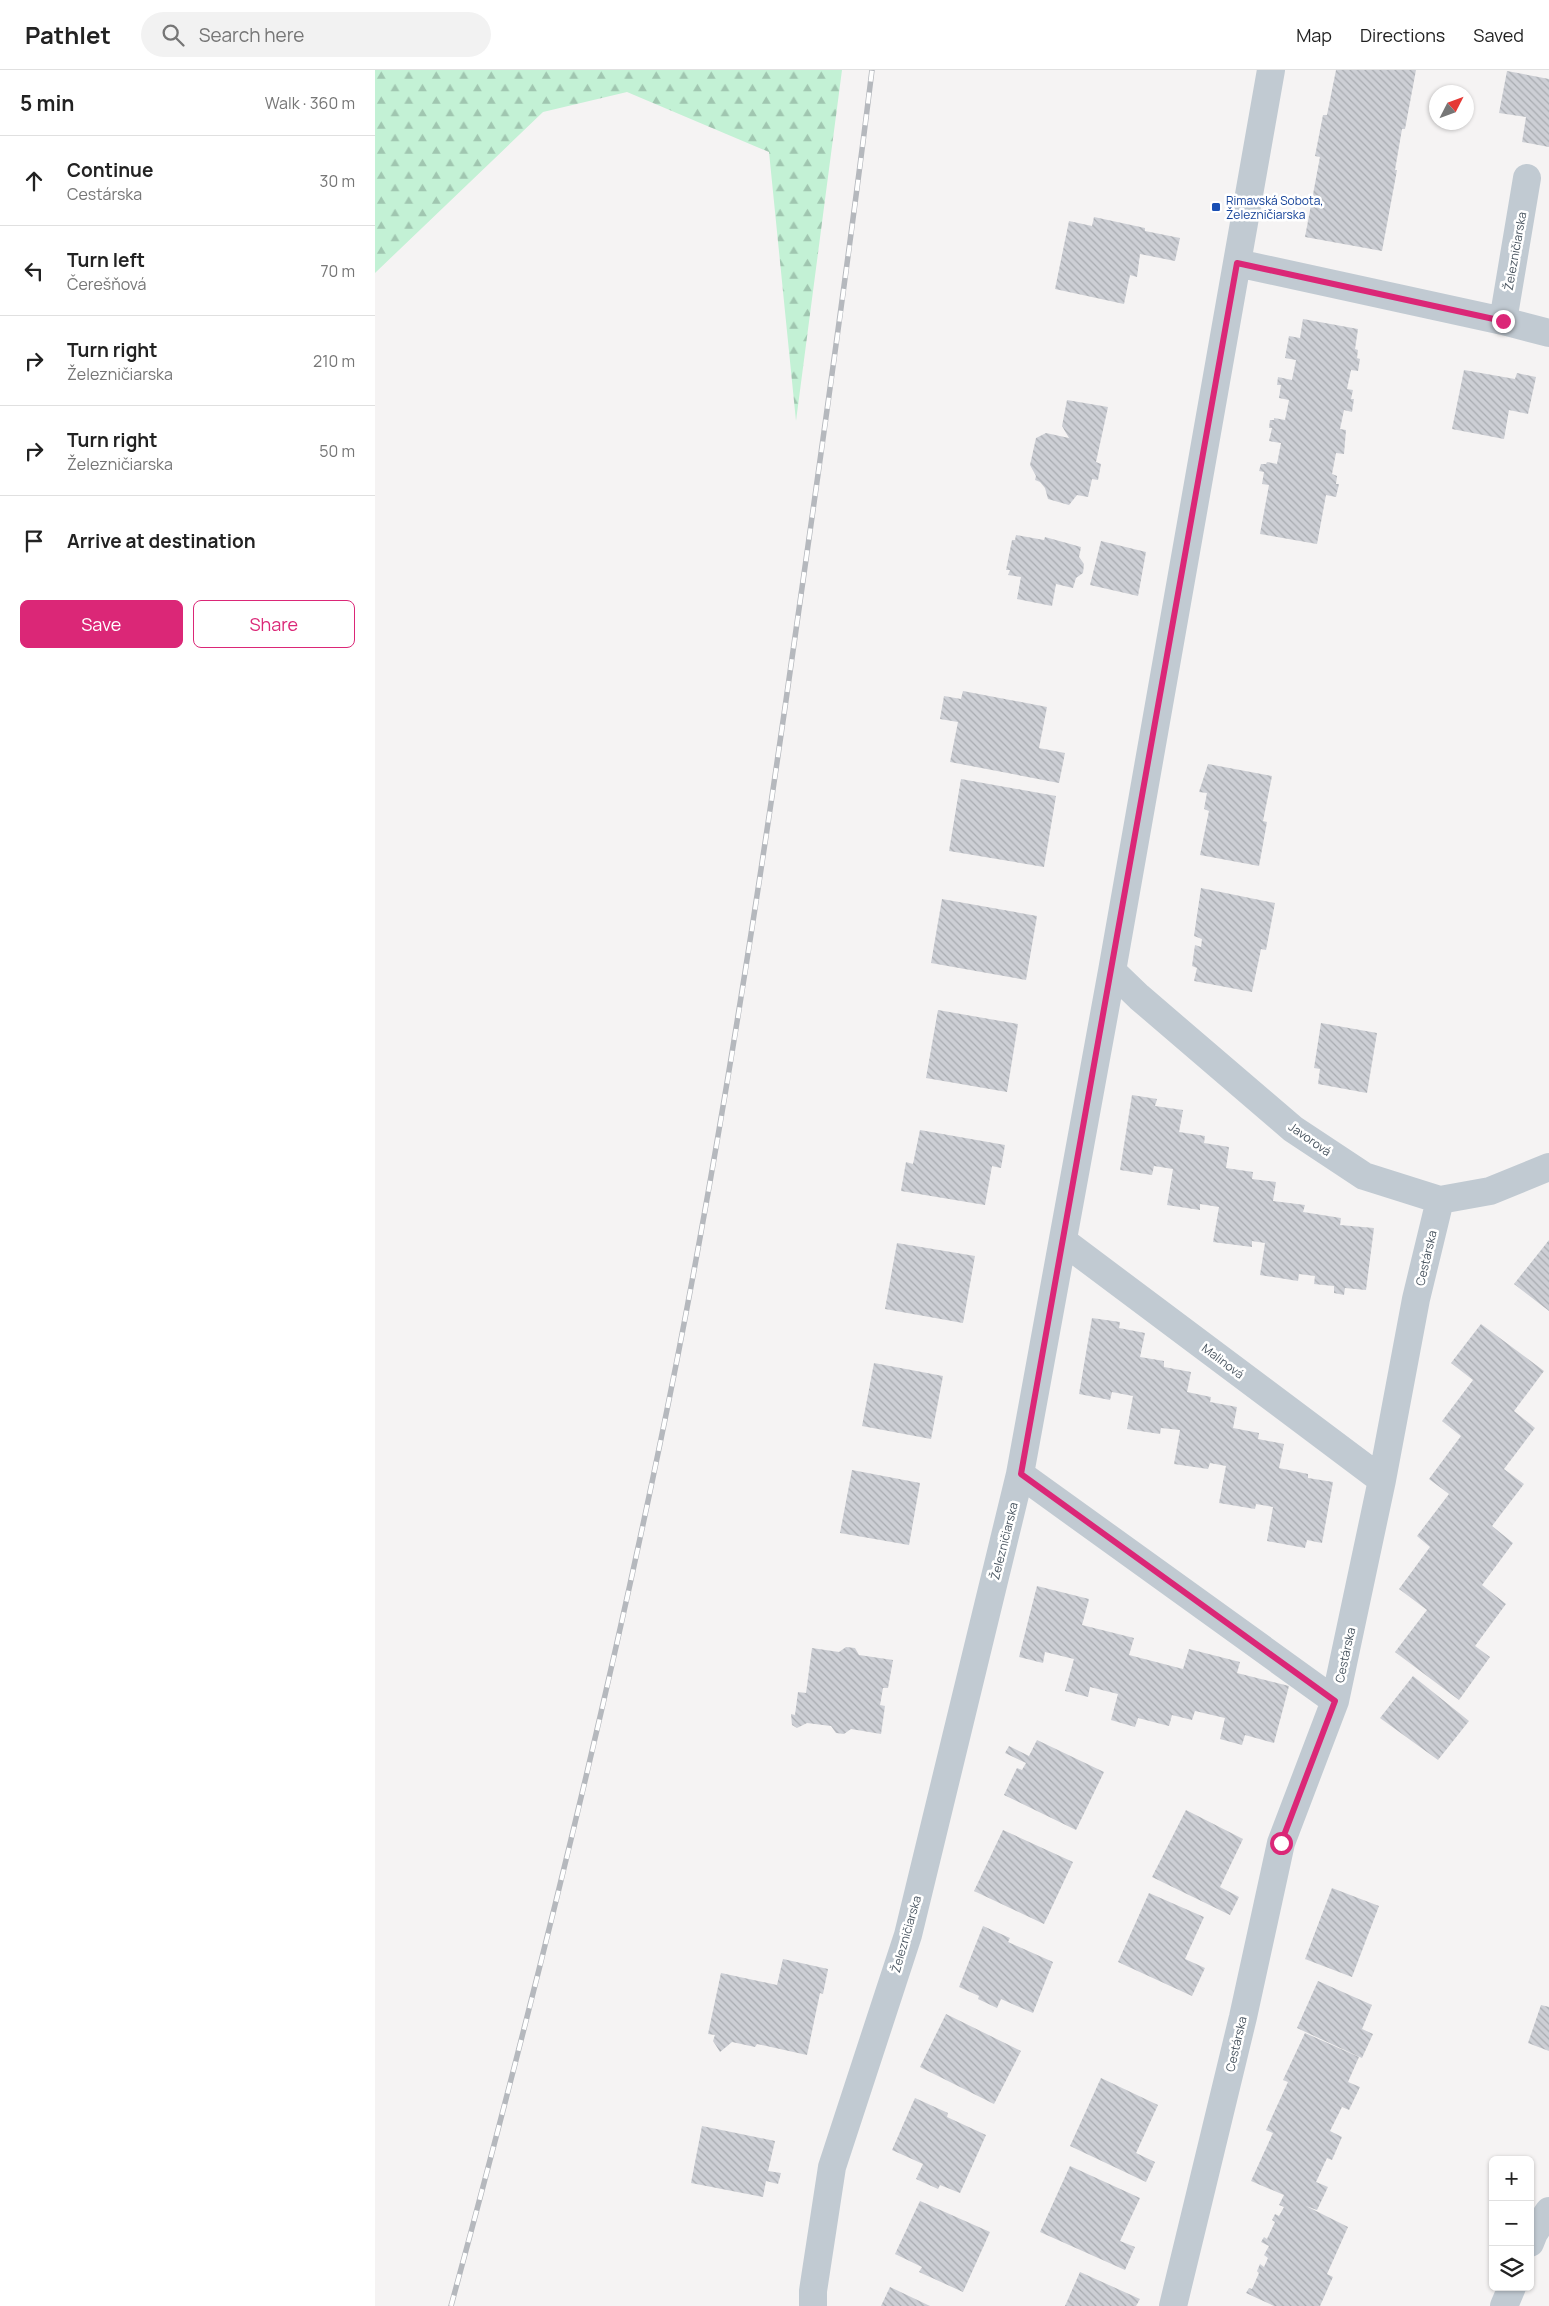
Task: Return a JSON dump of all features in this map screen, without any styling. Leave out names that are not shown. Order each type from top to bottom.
[{"type":"street","name":"Železničiarska","points":[[813,2306],[813,2292],[832,2167],[908,1936],[1021,1474],[1271,70]]},
{"type":"street","name":"Železničiarska","points":[[1503,321],[1527,178]]},
{"type":"street","points":[[1237,263],[1503,321],[1549,333]]},
{"type":"street","name":"Javorová","points":[[1112,971],[1139,997],[1293,1129],[1364,1176],[1439,1200],[1490,1191],[1549,1167]]},
{"type":"street","name":"Cestárska","points":[[1173,2306],[1243,2017],[1281,1843],[1335,1701],[1439,1200]]},
{"type":"street","name":"Malinová","points":[[1063,1241],[1382,1480]]},
{"type":"street","points":[[1021,1474],[1335,1701]]},
{"type":"street","points":[[1534,2232],[1549,2211]]},
{"type":"street","points":[[1504,2306],[1510,2291]]},
{"type":"green space","points":[[375,70],[842,70],[796,421],[769,152],[627,92],[543,112],[375,273]]},
{"type":"building","points":[[1336,70],[1416,70],[1405,129],[1402,129],[1395,170],[1397,170],[1382,251],[1305,237],[1320,157],[1315,156],[1323,115],[1327,115]]},
{"type":"building","points":[[1507,71],[1549,79],[1549,147],[1522,142],[1526,117],[1499,113]]},
{"type":"building","points":[[1094,217],[1145,228],[1145,231],[1180,238],[1175,261],[1140,254],[1137,277],[1130,275],[1124,304],[1055,289],[1069,221],[1092,226]]},
{"type":"building","points":[[1303,319],[1358,329],[1355,349],[1358,350],[1357,358],[1360,359],[1358,371],[1351,370],[1347,389],[1353,390],[1351,399],[1354,399],[1352,412],[1344,410],[1340,429],[1346,430],[1344,454],[1336,453],[1332,474],[1337,476],[1336,484],[1339,484],[1336,497],[1326,495],[1317,544],[1260,534],[1269,485],[1262,484],[1264,472],[1259,471],[1261,464],[1266,464],[1267,462],[1277,464],[1281,443],[1269,441],[1272,428],[1269,428],[1270,420],[1274,420],[1274,418],[1285,420],[1289,400],[1279,398],[1281,385],[1277,385],[1278,377],[1292,380],[1296,360],[1285,358],[1289,336],[1300,338]]},
{"type":"building","points":[[1464,370],[1515,379],[1517,373],[1536,377],[1528,414],[1509,410],[1504,439],[1452,429]]},
{"type":"building","points":[[1067,400],[1108,407],[1096,462],[1101,464],[1098,480],[1092,479],[1088,497],[1077,495],[1069,505],[1048,499],[1045,488],[1040,482],[1035,480],[1036,476],[1030,465],[1036,438],[1046,433],[1069,438],[1062,426]]},
{"type":"building","points":[[1016,535],[1044,540],[1045,537],[1081,547],[1079,557],[1084,564],[1083,573],[1076,578],[1073,588],[1056,584],[1052,606],[1017,599],[1021,577],[1008,575],[1010,570],[1006,570],[1012,540],[1015,540]]},
{"type":"building","points":[[1101,541],[1146,552],[1138,596],[1090,585]]},
{"type":"building","points":[[963,691],[1047,707],[1039,748],[1065,753],[1059,783],[950,762],[958,722],[940,719],[944,696],[961,699]]},
{"type":"building","points":[[1208,764],[1272,776],[1263,821],[1267,822],[1259,866],[1200,855],[1209,811],[1204,809],[1207,793],[1199,792]]},
{"type":"building","points":[[961,779],[1056,796],[1044,867],[949,851]]},
{"type":"building","points":[[1201,888],[1275,903],[1266,950],[1261,949],[1252,992],[1194,981],[1197,968],[1192,966],[1195,945],[1201,947],[1202,939],[1194,936]]},
{"type":"building","points":[[942,899],[1037,916],[1026,980],[931,963]]},
{"type":"building","points":[[938,1010],[1018,1024],[1007,1092],[926,1078]]},
{"type":"building","points":[[1321,1023],[1377,1033],[1367,1093],[1318,1084],[1320,1069],[1314,1068]]},
{"type":"building","points":[[1132,1095],[1157,1099],[1155,1106],[1183,1110],[1179,1132],[1205,1136],[1204,1143],[1229,1147],[1226,1168],[1253,1172],[1252,1179],[1276,1182],[1273,1201],[1305,1205],[1303,1212],[1341,1218],[1340,1225],[1374,1228],[1366,1290],[1345,1288],[1344,1295],[1334,1293],[1334,1286],[1314,1284],[1315,1276],[1299,1274],[1298,1281],[1260,1275],[1265,1243],[1252,1241],[1252,1247],[1213,1242],[1219,1207],[1200,1204],[1200,1210],[1167,1205],[1173,1169],[1154,1166],[1152,1175],[1120,1170]]},
{"type":"building","points":[[920,1130],[1005,1145],[1001,1168],[992,1166],[985,1205],[901,1191],[906,1162],[913,1164]]},
{"type":"building","points":[[1549,1240],[1549,1311],[1514,1284]]},
{"type":"building","points":[[897,1243],[975,1256],[963,1323],[885,1309]]},
{"type":"building","points":[[1092,1318],[1120,1322],[1119,1328],[1145,1333],[1140,1357],[1164,1361],[1164,1367],[1191,1372],[1187,1392],[1211,1397],[1210,1402],[1237,1407],[1233,1428],[1259,1433],[1258,1439],[1284,1444],[1279,1468],[1308,1474],[1308,1478],[1333,1482],[1322,1543],[1307,1540],[1305,1548],[1267,1541],[1273,1507],[1256,1504],[1255,1509],[1219,1503],[1226,1466],[1210,1463],[1208,1469],[1174,1464],[1180,1430],[1161,1428],[1160,1434],[1127,1429],[1133,1396],[1112,1392],[1110,1400],[1079,1394]]},
{"type":"building","points":[[1481,1324],[1544,1371],[1514,1411],[1535,1428],[1504,1469],[1524,1484],[1492,1526],[1513,1543],[1482,1585],[1506,1604],[1475,1646],[1490,1657],[1459,1700],[1395,1652],[1427,1610],[1399,1589],[1430,1547],[1417,1536],[1449,1494],[1429,1479],[1461,1436],[1442,1421],[1473,1380],[1451,1363]]},
{"type":"building","points":[[874,1363],[943,1376],[931,1439],[862,1426]]},
{"type":"building","points":[[852,1470],[920,1483],[909,1545],[840,1533]]},
{"type":"building","points":[[1037,1586],[1089,1599],[1082,1625],[1134,1638],[1129,1655],[1183,1669],[1189,1649],[1240,1662],[1237,1673],[1289,1686],[1274,1743],[1245,1735],[1242,1745],[1220,1739],[1225,1718],[1195,1711],[1192,1720],[1172,1715],[1169,1726],[1138,1718],[1135,1727],[1111,1720],[1118,1694],[1090,1687],[1088,1697],[1065,1691],[1074,1659],[1045,1652],[1043,1663],[1019,1657]]},
{"type":"building","points":[[846,1647],[855,1648],[859,1655],[893,1660],[888,1688],[883,1688],[880,1705],[885,1706],[881,1734],[851,1729],[844,1734],[836,1733],[831,1726],[807,1723],[797,1728],[792,1725],[791,1714],[795,1715],[798,1692],[806,1693],[812,1648],[839,1652]]},
{"type":"building","points":[[1413,1676],[1469,1721],[1438,1760],[1380,1718]]},
{"type":"building","points":[[1037,1740],[1104,1772],[1076,1830],[1004,1795],[1017,1768],[1022,1770],[1026,1763],[1005,1753],[1009,1746],[1029,1756]]},
{"type":"building","points":[[1186,1810],[1243,1839],[1220,1887],[1239,1897],[1230,1915],[1152,1877]]},
{"type":"building","points":[[1003,1830],[1073,1862],[1044,1924],[974,1891]]},
{"type":"building","points":[[1332,1888],[1379,1906],[1352,1977],[1305,1959]]},
{"type":"building","points":[[1149,1893],[1204,1917],[1185,1959],[1205,1968],[1192,1996],[1118,1962]]},
{"type":"building","points":[[983,1926],[1010,1938],[1008,1942],[1053,1962],[1033,2013],[1001,1999],[997,2008],[978,1999],[979,1996],[959,1987]]},
{"type":"building","points":[[783,1959],[828,1969],[823,1994],[820,1993],[807,2055],[757,2044],[755,2047],[732,2042],[720,2052],[713,2041],[715,2035],[708,2034],[721,1973],[777,1985]]},
{"type":"building","points":[[1318,1981],[1372,2005],[1362,2029],[1373,2034],[1362,2058],[1297,2028]]},
{"type":"building","points":[[1541,2005],[1549,2007],[1549,2051],[1528,2043]]},
{"type":"building","points":[[946,2014],[1021,2051],[994,2104],[920,2067]]},
{"type":"building","points":[[1305,2033],[1359,2057],[1348,2082],[1360,2087],[1349,2110],[1308,2092],[1342,2107],[1330,2131],[1342,2137],[1332,2160],[1327,2158],[1316,2182],[1328,2187],[1317,2210],[1306,2206],[1348,2227],[1327,2274],[1333,2277],[1320,2306],[1274,2306],[1246,2293],[1249,2288],[1252,2289],[1259,2273],[1257,2271],[1260,2264],[1264,2267],[1268,2258],[1264,2255],[1269,2246],[1261,2242],[1264,2237],[1267,2239],[1275,2222],[1272,2220],[1275,2214],[1279,2216],[1284,2207],[1279,2205],[1284,2195],[1251,2181],[1273,2133],[1266,2130],[1288,2082],[1283,2080]]},
{"type":"building","points":[[1101,2078],[1158,2105],[1136,2153],[1155,2162],[1146,2182],[1070,2146]]},
{"type":"building","points":[[915,2098],[948,2113],[947,2117],[986,2135],[960,2193],[940,2185],[938,2189],[916,2179],[923,2164],[892,2150]]},
{"type":"building","points":[[702,2126],[775,2141],[768,2171],[781,2173],[778,2184],[766,2181],[763,2197],[691,2183]]},
{"type":"building","points":[[1070,2166],[1140,2198],[1120,2241],[1135,2247],[1125,2270],[1040,2232]]},
{"type":"building","points":[[920,2201],[990,2232],[963,2292],[919,2272],[922,2267],[895,2254]]},
{"type":"building","points":[[1080,2272],[1140,2299],[1136,2306],[1065,2306]]},
{"type":"building","points":[[890,2287],[930,2306],[881,2306]]},
{"type":"railway","points":[[451,2306],[543,1953],[600,1717],[653,1479],[694,1270],[726,1090],[769,818],[835,354],[872,70]]},
{"type":"place","name":"Rimavská Sobota, Železničiarska","points":[[1216,207]]},
{"type":"route","points":[[1281,1843],[1335,1701],[1021,1474],[1237,263],[1503,321]]}]
